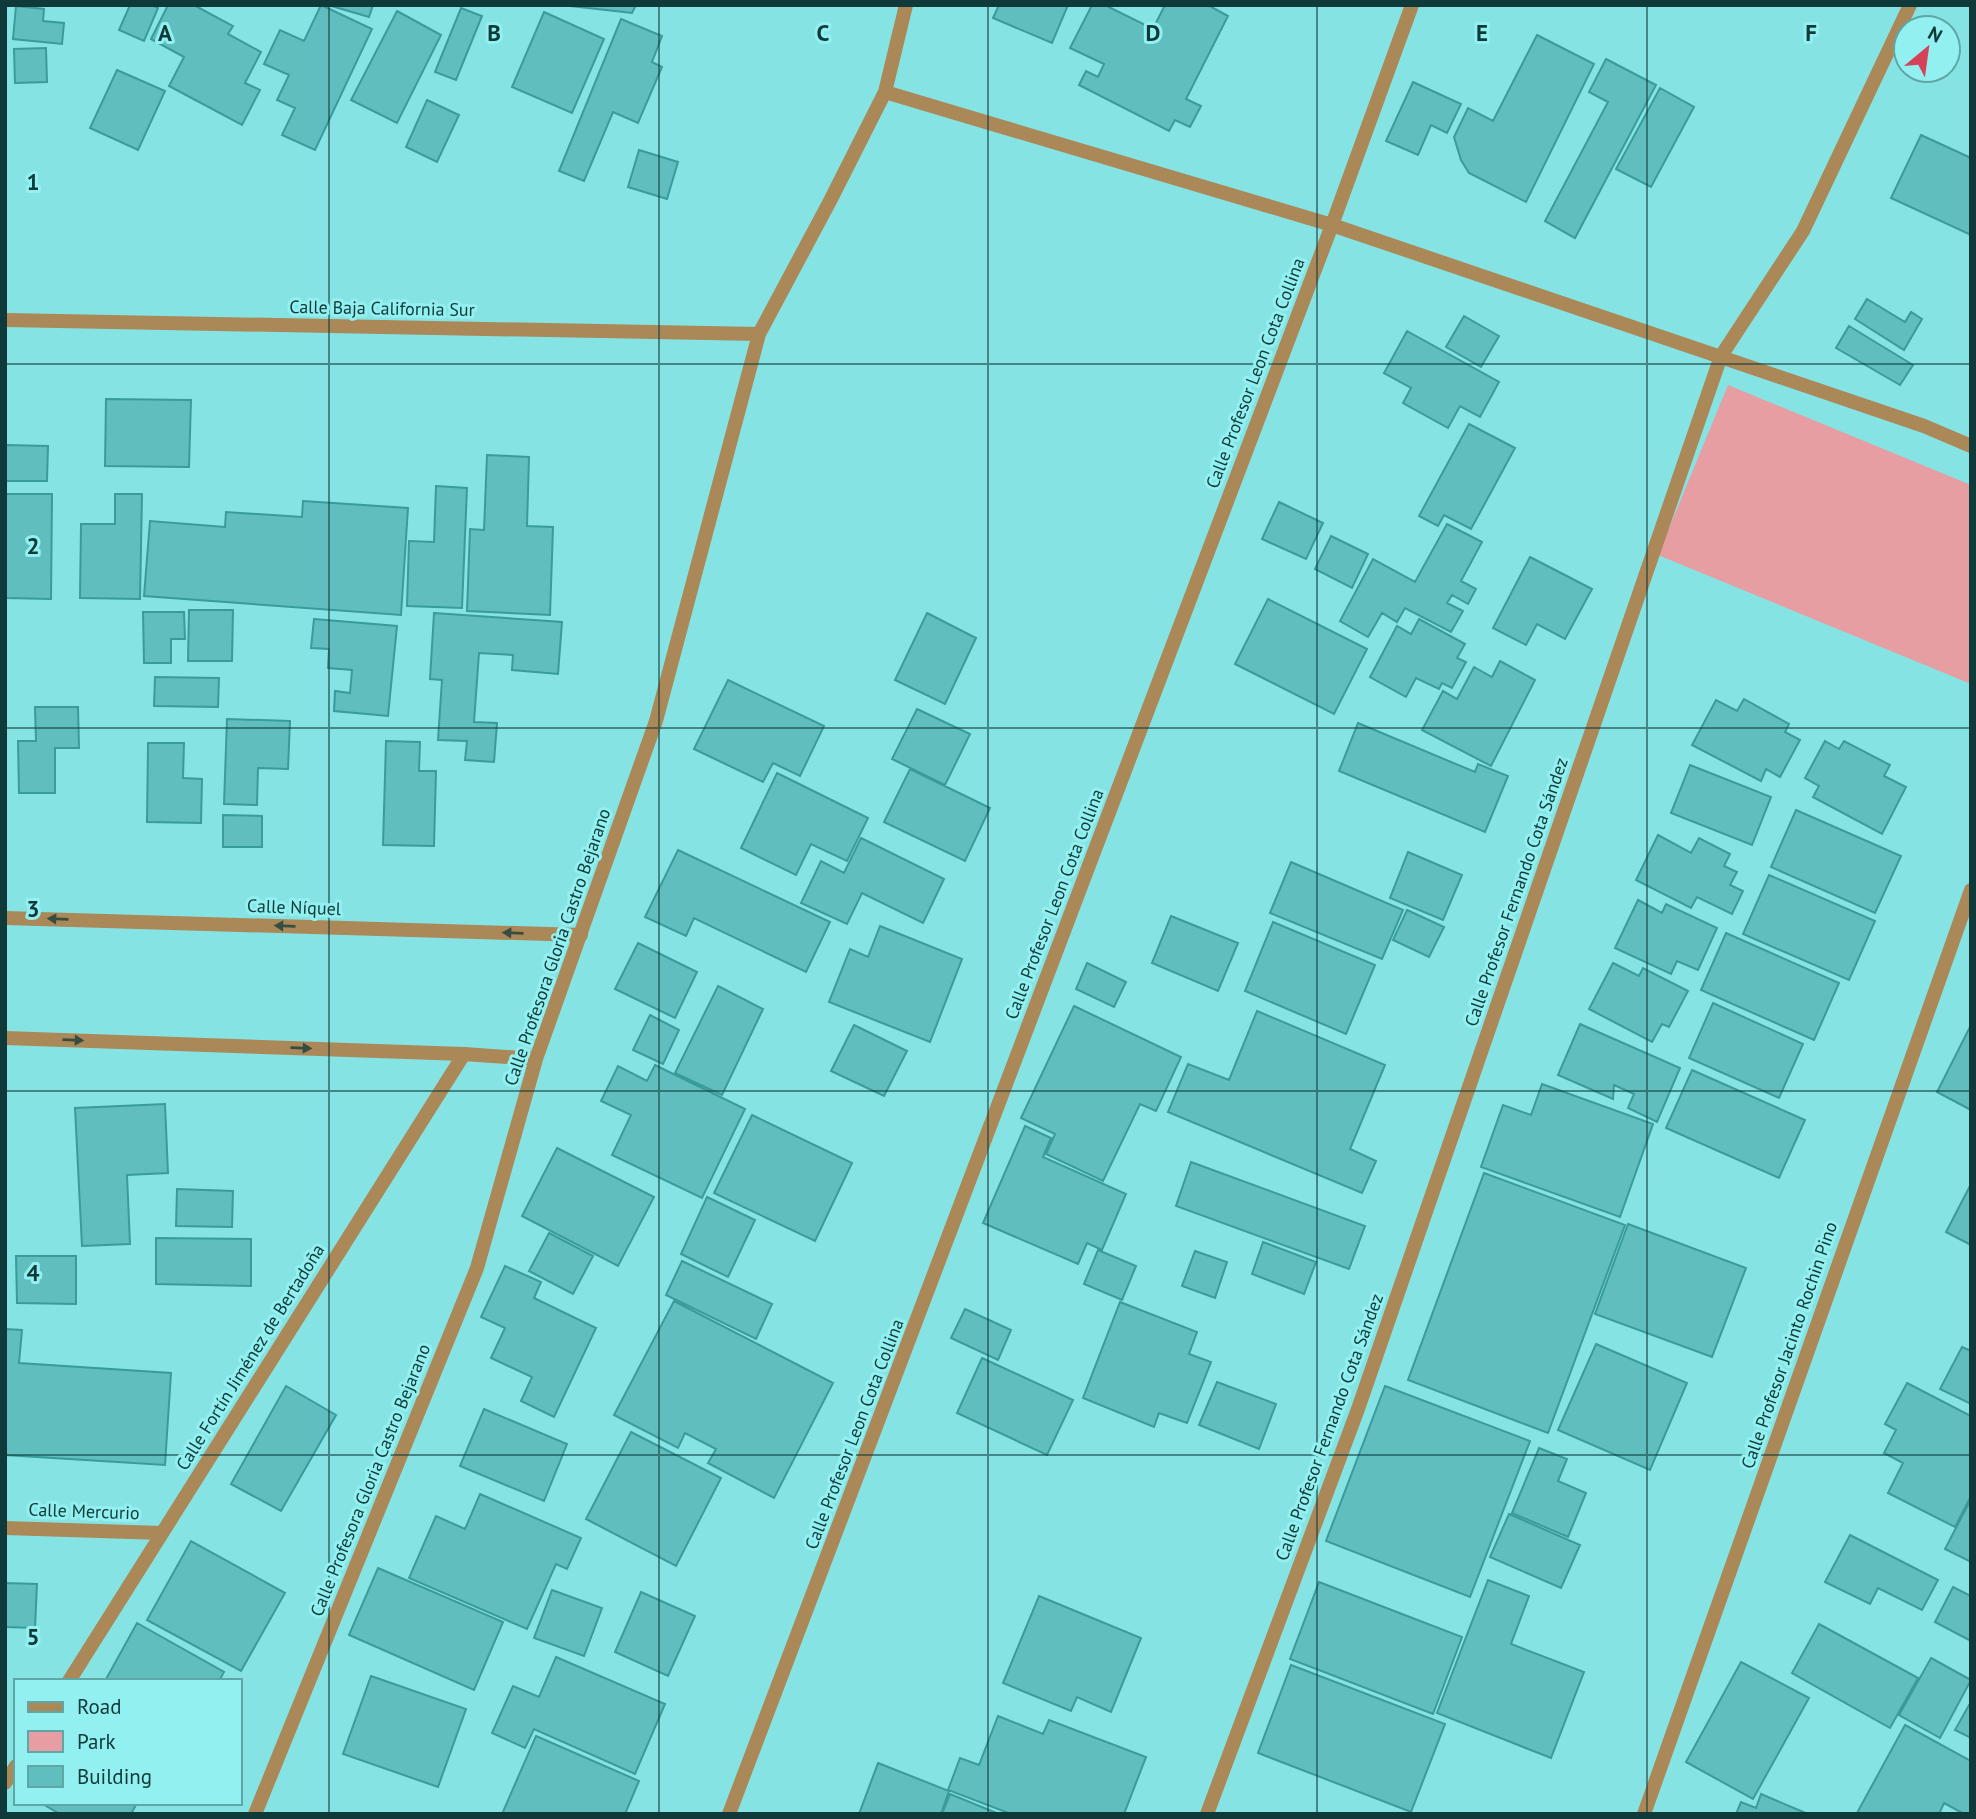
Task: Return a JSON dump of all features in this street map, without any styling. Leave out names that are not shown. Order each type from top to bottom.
[{"type":"street","name":"Calle Profesora Gloria Castro Bejarano","points":[[255,1814],[477,1268],[536,1059],[656,721],[759,334],[885,92],[906,5]]},
{"type":"street","name":"Calle Profesor Leon Cota Collina","points":[[729,1814],[1332,225],[1412,5]]},
{"type":"street","name":"Calle Profesor Fernando Cota Sández","points":[[1207,1814],[1358,1409],[1721,356],[1803,231],[1910,5]]},
{"type":"street","points":[[885,92],[1332,225],[1924,426],[1971,446]]},
{"type":"street","name":"Calle Baja California Sur","points":[[5,320],[759,334]]},
{"type":"street","name":"Calle Profesor Jacinto Rochin Pino","points":[[1644,1814],[1971,890]]},
{"type":"street","name":"Calle Níquel","points":[[5,918],[581,934]]},
{"type":"street","points":[[5,1038],[464,1054],[536,1059]]},
{"type":"street","name":"Calle Fortín Jiménez de Bertadoña","points":[[70,1679],[464,1054]]},
{"type":"street","name":"Calle Mercurio","points":[[5,1528],[162,1533]]},
{"type":"green space","points":[[1728,385],[1971,485],[1971,684],[1658,555]]},
{"type":"building","points":[[130,5],[151,5],[158,8],[144,41],[119,30]]},
{"type":"building","points":[[168,5],[194,5],[233,26],[228,34],[261,52],[245,83],[260,90],[242,125],[169,86],[184,57],[151,39]]},
{"type":"building","points":[[321,5],[372,29],[315,150],[282,135],[295,108],[277,100],[289,75],[264,64],[280,30],[304,41]]},
{"type":"building","points":[[328,5],[373,5],[369,17]]},
{"type":"building","points":[[561,5],[636,5],[632,13]]},
{"type":"building","points":[[999,5],[1068,5],[1052,43],[993,18]]},
{"type":"building","points":[[1092,5],[1105,5],[1153,29],[1165,5],[1208,5],[1228,16],[1186,99],[1201,106],[1190,127],[1175,120],[1169,131],[1079,85],[1086,71],[1098,77],[1104,64],[1070,48]]},
{"type":"building","points":[[16,6],[44,9],[43,21],[64,23],[62,44],[13,39]]},
{"type":"building","points":[[461,8],[482,16],[456,80],[435,72]]},
{"type":"building","points":[[397,11],[441,35],[397,123],[351,100]]},
{"type":"building","points":[[544,12],[604,39],[572,113],[512,87]]},
{"type":"building","points":[[621,19],[662,36],[652,62],[662,67],[638,123],[613,112],[584,181],[559,171]]},
{"type":"building","points":[[1537,35],[1594,64],[1526,202],[1469,173],[1461,160],[1454,137],[1468,108],[1493,121]]},
{"type":"building","points":[[46,48],[47,82],[15,83],[14,49]]},
{"type":"building","points":[[1606,59],[1656,85],[1575,238],[1545,221],[1608,102],[1589,92]]},
{"type":"building","points":[[117,70],[165,91],[138,150],[90,128]]},
{"type":"building","points":[[1413,82],[1461,104],[1447,133],[1431,125],[1418,155],[1386,141]]},
{"type":"building","points":[[1660,88],[1694,107],[1651,187],[1616,169]]},
{"type":"building","points":[[427,100],[459,115],[437,162],[406,147]]},
{"type":"building","points":[[1921,135],[1971,158],[1971,235],[1891,198]]},
{"type":"building","points":[[639,150],[678,162],[667,199],[628,187]]},
{"type":"building","points":[[1867,299],[1905,322],[1911,312],[1922,319],[1904,350],[1855,319]]},
{"type":"building","points":[[1464,316],[1499,336],[1481,367],[1446,347]]},
{"type":"building","points":[[1849,326],[1913,365],[1900,385],[1836,348]]},
{"type":"building","points":[[1407,331],[1499,382],[1480,417],[1460,406],[1448,428],[1403,403],[1411,388],[1384,373]]},
{"type":"building","points":[[106,399],[191,400],[189,467],[105,466]]},
{"type":"building","points":[[1469,424],[1515,448],[1471,529],[1444,515],[1438,526],[1419,516]]},
{"type":"building","points":[[5,445],[48,446],[47,481],[5,481]]},
{"type":"building","points":[[487,455],[529,457],[527,526],[553,527],[550,615],[467,611],[470,529],[484,530]]},
{"type":"building","points":[[436,486],[467,488],[462,608],[407,606],[409,541],[434,542]]},
{"type":"building","points":[[5,494],[52,494],[51,599],[5,598]]},
{"type":"building","points":[[115,494],[142,494],[140,599],[80,598],[81,524],[115,524]]},
{"type":"building","points":[[303,501],[408,508],[401,615],[144,596],[150,521],[225,527],[226,512],[302,517]]},
{"type":"building","points":[[1279,502],[1323,523],[1306,559],[1262,539]]},
{"type":"building","points":[[1447,524],[1482,542],[1461,581],[1476,589],[1468,604],[1452,595],[1447,603],[1463,611],[1451,632],[1405,608],[1397,622],[1382,613],[1368,637],[1340,621],[1373,559],[1415,582]]},
{"type":"building","points":[[1331,536],[1368,554],[1352,588],[1315,569]]},
{"type":"building","points":[[1530,557],[1592,589],[1565,639],[1537,624],[1526,645],[1493,628]]},
{"type":"building","points":[[1268,599],[1367,649],[1334,714],[1235,664]]},
{"type":"building","points":[[189,610],[233,610],[232,661],[188,661]]},
{"type":"building","points":[[143,612],[184,612],[185,639],[171,639],[171,663],[144,663]]},
{"type":"building","points":[[434,613],[562,622],[558,674],[512,670],[513,655],[479,653],[474,722],[497,723],[494,762],[465,760],[467,741],[438,740],[442,680],[430,679]]},
{"type":"building","points":[[927,613],[976,638],[945,704],[895,680]]},
{"type":"building","points":[[314,619],[397,626],[388,716],[334,711],[335,691],[350,693],[352,670],[328,668],[329,649],[311,648]]},
{"type":"building","points":[[1419,619],[1465,644],[1457,658],[1466,662],[1452,688],[1442,683],[1439,689],[1416,678],[1406,697],[1370,677],[1397,626],[1411,634]]},
{"type":"building","points":[[1500,661],[1535,680],[1491,766],[1422,730],[1443,691],[1457,699],[1474,667],[1492,677]]},
{"type":"building","points":[[155,677],[219,678],[218,707],[154,706]]},
{"type":"building","points":[[728,680],[824,726],[800,776],[773,763],[763,782],[694,749]]},
{"type":"building","points":[[1744,699],[1789,724],[1785,732],[1800,740],[1780,777],[1766,769],[1761,781],[1692,745],[1716,700],[1737,711]]},
{"type":"building","points":[[35,707],[78,707],[79,748],[55,748],[55,793],[19,793],[18,741],[36,741]]},
{"type":"building","points":[[917,709],[970,734],[945,785],[892,759]]},
{"type":"building","points":[[227,719],[290,721],[288,769],[258,768],[257,805],[224,804]]},
{"type":"building","points":[[1358,723],[1475,772],[1478,764],[1508,776],[1485,832],[1339,771]]},
{"type":"building","points":[[386,741],[420,742],[419,771],[436,771],[434,846],[383,845]]},
{"type":"building","points":[[1825,741],[1839,749],[1844,741],[1890,765],[1884,776],[1906,787],[1882,834],[1813,797],[1819,786],[1805,778]]},
{"type":"building","points":[[148,743],[184,743],[183,778],[202,779],[201,823],[147,822]]},
{"type":"building","points":[[1690,765],[1771,797],[1752,845],[1671,813]]},
{"type":"building","points":[[910,769],[990,808],[965,861],[884,822]]},
{"type":"building","points":[[777,773],[868,818],[847,861],[811,844],[796,875],[741,848]]},
{"type":"building","points":[[1796,810],[1901,856],[1875,913],[1771,867]]},
{"type":"building","points":[[223,815],[262,816],[262,847],[223,847]]},
{"type":"building","points":[[1658,835],[1691,853],[1699,838],[1730,854],[1724,866],[1737,872],[1730,885],[1743,891],[1732,914],[1697,897],[1691,908],[1636,880]]},
{"type":"building","points":[[861,838],[944,879],[923,923],[862,893],[847,924],[801,903],[821,861],[844,873]]},
{"type":"building","points":[[678,850],[830,922],[806,972],[694,918],[686,936],[645,917]]},
{"type":"building","points":[[1408,852],[1462,875],[1443,920],[1390,898]]},
{"type":"building","points":[[1291,862],[1403,910],[1382,959],[1270,913]]},
{"type":"building","points":[[1769,875],[1875,921],[1849,980],[1743,934]]},
{"type":"building","points":[[1638,900],[1662,913],[1666,904],[1717,928],[1698,970],[1677,961],[1671,974],[1615,948]]},
{"type":"building","points":[[1407,910],[1444,927],[1429,957],[1393,940]]},
{"type":"building","points":[[1171,916],[1238,943],[1218,991],[1152,963]]},
{"type":"building","points":[[1273,922],[1375,965],[1346,1034],[1245,991]]},
{"type":"building","points":[[880,926],[962,959],[930,1042],[829,1002],[850,949],[868,957]]},
{"type":"building","points":[[1726,933],[1839,983],[1814,1040],[1701,990]]},
{"type":"building","points":[[638,943],[697,972],[675,1018],[615,989]]},
{"type":"building","points":[[1087,963],[1126,982],[1114,1007],[1076,989]]},
{"type":"building","points":[[1613,963],[1639,976],[1643,968],[1688,991],[1669,1027],[1662,1024],[1652,1042],[1589,1009]]},
{"type":"building","points":[[718,986],[763,1009],[722,1095],[675,1073]]},
{"type":"building","points":[[1713,1003],[1803,1044],[1779,1098],[1689,1058]]},
{"type":"building","points":[[1074,1006],[1181,1057],[1156,1111],[1140,1104],[1103,1181],[1046,1154],[1055,1134],[1021,1118]]},
{"type":"building","points":[[1257,1011],[1385,1065],[1350,1149],[1376,1161],[1362,1193],[1168,1112],[1188,1064],[1229,1080]]},
{"type":"building","points":[[650,1015],[679,1030],[663,1064],[633,1050]]},
{"type":"building","points":[[1580,1024],[1680,1068],[1657,1122],[1628,1108],[1634,1094],[1614,1085],[1613,1099],[1558,1075]]},
{"type":"building","points":[[854,1025],[907,1051],[884,1096],[831,1071]]},
{"type":"building","points":[[1971,1025],[1971,1110],[1937,1092]]},
{"type":"building","points":[[655,1065],[745,1109],[702,1198],[612,1155],[631,1115],[601,1101],[618,1066],[647,1081]]},
{"type":"building","points":[[1692,1070],[1805,1120],[1779,1178],[1666,1128]]},
{"type":"building","points":[[1542,1084],[1653,1124],[1620,1217],[1481,1167],[1503,1105],[1531,1115]]},
{"type":"building","points":[[165,1104],[168,1173],[127,1175],[130,1244],[82,1246],[75,1108]]},
{"type":"building","points":[[752,1115],[852,1163],[815,1241],[714,1193]]},
{"type":"building","points":[[1025,1126],[1051,1138],[1043,1157],[1126,1194],[1102,1250],[1087,1243],[1078,1264],[983,1223]]},
{"type":"building","points":[[557,1148],[654,1197],[618,1266],[522,1216]]},
{"type":"building","points":[[1191,1162],[1365,1226],[1349,1269],[1176,1206]]},
{"type":"building","points":[[1484,1173],[1625,1225],[1548,1433],[1408,1380]]},
{"type":"building","points":[[1971,1184],[1971,1245],[1946,1232]]},
{"type":"building","points":[[177,1189],[233,1191],[232,1227],[176,1226]]},
{"type":"building","points":[[707,1197],[755,1220],[728,1277],[681,1254]]},
{"type":"building","points":[[1628,1224],[1746,1268],[1712,1357],[1595,1314]]},
{"type":"building","points":[[549,1233],[593,1256],[573,1294],[529,1271]]},
{"type":"building","points":[[156,1238],[251,1239],[251,1286],[156,1284]]},
{"type":"building","points":[[1263,1242],[1316,1262],[1304,1294],[1252,1274]]},
{"type":"building","points":[[1098,1250],[1136,1266],[1122,1300],[1084,1284]]},
{"type":"building","points":[[1195,1251],[1227,1262],[1215,1298],[1182,1286]]},
{"type":"building","points":[[16,1256],[76,1256],[76,1304],[17,1303]]},
{"type":"building","points":[[682,1261],[772,1304],[756,1339],[666,1295]]},
{"type":"building","points":[[505,1266],[541,1282],[534,1298],[596,1328],[554,1417],[521,1401],[532,1377],[491,1358],[505,1328],[481,1317]]},
{"type":"building","points":[[674,1301],[833,1383],[774,1498],[708,1463],[716,1449],[685,1433],[678,1448],[614,1415]]},
{"type":"building","points":[[1120,1302],[1197,1332],[1189,1354],[1211,1362],[1187,1423],[1159,1413],[1154,1427],[1083,1398]]},
{"type":"building","points":[[965,1309],[1011,1330],[998,1360],[951,1338]]},
{"type":"building","points":[[5,1329],[22,1330],[19,1363],[171,1373],[165,1465],[5,1455]]},
{"type":"building","points":[[1596,1344],[1687,1383],[1650,1470],[1558,1430]]},
{"type":"building","points":[[1962,1347],[1971,1351],[1971,1404],[1940,1389]]},
{"type":"building","points":[[982,1358],[1073,1400],[1047,1455],[957,1413]]},
{"type":"building","points":[[1217,1382],[1276,1404],[1259,1449],[1199,1425]]},
{"type":"building","points":[[1907,1383],[1971,1416],[1971,1496],[1955,1527],[1888,1493],[1903,1463],[1884,1453],[1896,1430],[1885,1424]]},
{"type":"building","points":[[286,1386],[336,1415],[281,1511],[231,1484]]},
{"type":"building","points":[[1385,1386],[1530,1441],[1470,1597],[1326,1541]]},
{"type":"building","points":[[484,1409],[567,1444],[544,1501],[460,1466]]},
{"type":"building","points":[[631,1432],[721,1478],[676,1566],[586,1519]]},
{"type":"building","points":[[1539,1448],[1567,1459],[1558,1481],[1586,1493],[1568,1537],[1512,1513]]},
{"type":"building","points":[[480,1494],[581,1538],[567,1569],[556,1564],[527,1629],[409,1578],[436,1516],[465,1529]]},
{"type":"building","points":[[1971,1499],[1971,1562],[1945,1549]]},
{"type":"building","points":[[1509,1514],[1580,1545],[1561,1588],[1490,1557]]},
{"type":"building","points":[[1850,1535],[1938,1580],[1922,1610],[1878,1588],[1870,1604],[1825,1582]]},
{"type":"building","points":[[191,1541],[285,1593],[241,1671],[147,1620]]},
{"type":"building","points":[[378,1568],[503,1622],[474,1690],[349,1635]]},
{"type":"building","points":[[1488,1580],[1529,1596],[1511,1644],[1584,1672],[1551,1758],[1437,1713]]},
{"type":"building","points":[[1319,1582],[1462,1637],[1433,1714],[1290,1659]]},
{"type":"building","points":[[5,1583],[37,1584],[35,1628],[5,1627]]},
{"type":"building","points":[[1953,1587],[1971,1596],[1971,1641],[1935,1622]]},
{"type":"building","points":[[552,1590],[602,1608],[584,1656],[534,1638]]},
{"type":"building","points":[[641,1592],[695,1616],[668,1676],[615,1652]]},
{"type":"building","points":[[1039,1596],[1141,1638],[1111,1712],[1077,1697],[1071,1711],[1003,1683]]},
{"type":"building","points":[[137,1623],[224,1672],[220,1679],[106,1679]]},
{"type":"building","points":[[1819,1624],[1918,1678],[1890,1728],[1792,1673]]},
{"type":"building","points":[[556,1657],[665,1704],[635,1774],[534,1729],[525,1748],[492,1733],[513,1686],[539,1697]]},
{"type":"building","points":[[1931,1658],[1971,1680],[1940,1738],[1899,1715]]},
{"type":"building","points":[[1741,1662],[1809,1698],[1753,1799],[1686,1762]]},
{"type":"building","points":[[1291,1665],[1445,1724],[1411,1812],[1258,1753]]},
{"type":"building","points":[[371,1676],[466,1709],[438,1787],[343,1754]]},
{"type":"building","points":[[1969,1705],[1971,1706],[1971,1738],[1955,1730]]},
{"type":"building","points":[[998,1716],[1043,1734],[1049,1720],[1146,1757],[1124,1814],[1011,1814],[948,1790],[960,1758],[979,1765]]},
{"type":"building","points":[[1905,1725],[1971,1761],[1971,1814],[1964,1814],[1944,1803],[1939,1814],[1857,1813]]},
{"type":"building","points":[[536,1736],[639,1781],[625,1814],[502,1814]]},
{"type":"building","points":[[878,1763],[949,1791],[941,1814],[859,1814]]},
{"type":"building","points":[[950,1794],[999,1814],[942,1814]]},
{"type":"building","points":[[1761,1794],[1808,1814],[1736,1814],[1741,1802],[1756,1808]]},
{"type":"building","points":[[44,1805],[136,1805],[131,1814],[60,1814]]}]
